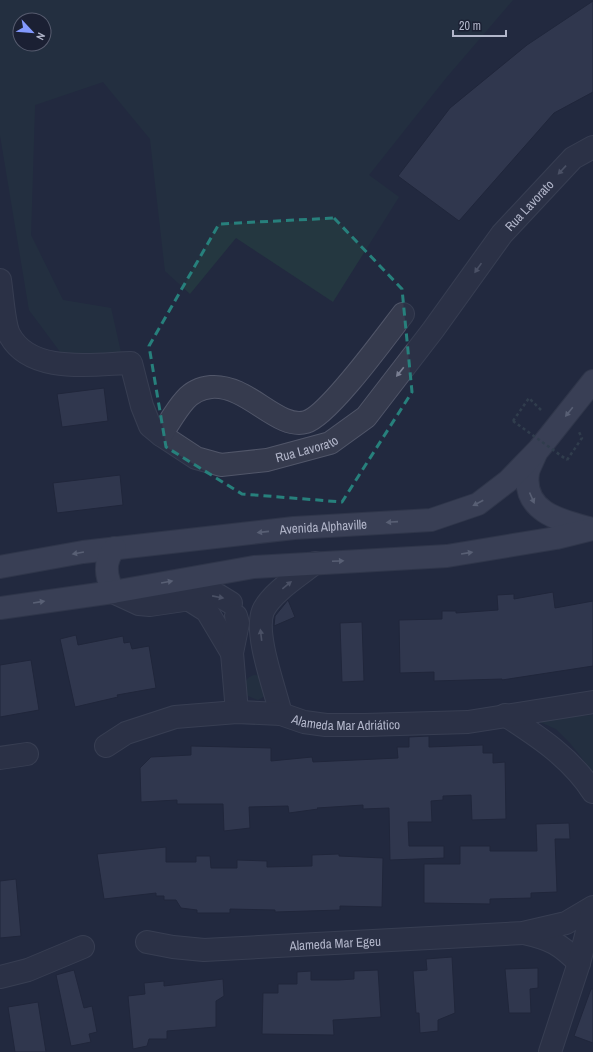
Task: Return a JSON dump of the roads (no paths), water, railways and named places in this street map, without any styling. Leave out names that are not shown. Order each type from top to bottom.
[{"type":"main road","name":"Avenida Alphaville","points":[[0,567],[115,548],[294,528],[431,520],[478,504],[508,481],[539,449],[590,382]]},
{"type":"main road","points":[[539,449],[528,472],[529,491],[535,506],[567,522],[592,529]]},
{"type":"main road","points":[[0,608],[113,592],[254,567],[315,562],[447,556],[556,538],[592,529]]},
{"type":"main road","points":[[113,592],[106,572],[110,554],[115,548]]},
{"type":"street","name":"Rua Lavorato","points":[[0,280],[9,333],[18,346],[29,356],[44,362],[62,364],[131,363],[142,406],[150,426],[161,435],[196,458],[221,465],[267,460],[330,444],[366,416],[433,330],[502,234],[573,158],[593,147]]},
{"type":"street","points":[[161,435],[185,399],[200,388],[222,386],[237,391],[287,422],[306,422],[324,409],[346,385],[403,314]]},
{"type":"street","points":[[281,714],[266,660],[260,629],[264,611],[277,593],[315,562]]},
{"type":"street","points":[[113,592],[139,604],[150,605],[218,596],[234,609],[238,623],[233,658],[237,712]]},
{"type":"street","points":[[188,599],[206,611],[233,658]]},
{"type":"street","points":[[233,658],[266,660]]},
{"type":"street","name":"Alameda Mar Adriático","points":[[106,746],[126,733],[175,717],[237,712],[281,714],[304,722],[326,726],[468,722],[593,702]]},
{"type":"street","points":[[505,715],[550,745],[572,765],[593,792]]},
{"type":"street","points":[[0,758],[28,754]]},
{"type":"street","points":[[550,1052],[579,963],[593,908]]},
{"type":"street","name":"Alameda Mar Egeu","points":[[147,942],[173,948],[204,950],[523,933],[566,923],[593,908]]},
{"type":"street","name":"Alameda Mar Egeu","points":[[523,933],[547,938],[567,952],[579,963]]},
{"type":"street","points":[[0,977],[28,970],[83,947]]}]
